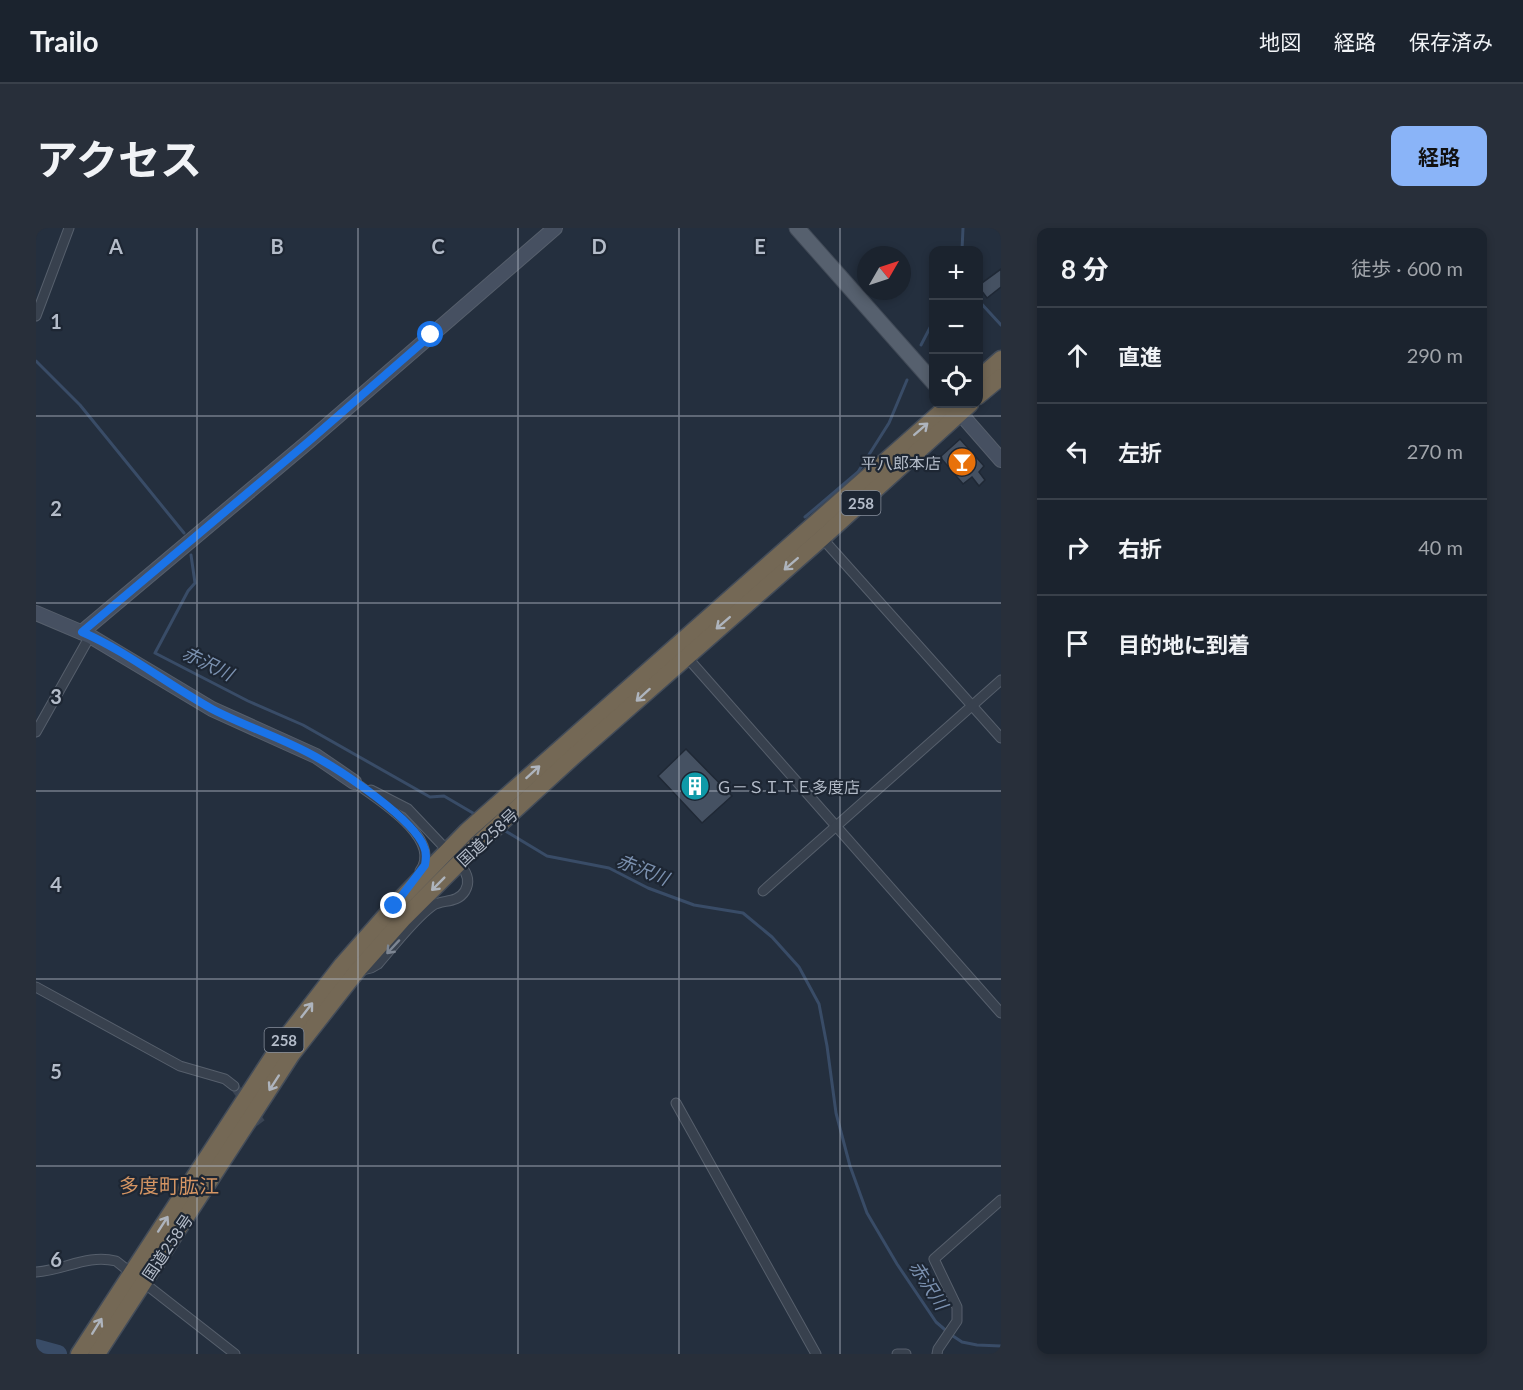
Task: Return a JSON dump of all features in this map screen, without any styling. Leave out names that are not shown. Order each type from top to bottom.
[{"type":"highway","points":[[983,375],[1001,359]]},
{"type":"highway","points":[[983,392],[1001,377]]},
{"type":"highway","name":"国道258号","points":[[682,650],[822,537],[956,408]]},
{"type":"highway","name":"国道258号","points":[[137,1278],[281,1044],[342,965],[394,906],[956,408]]},
{"type":"highway","name":"国道258号","points":[[79,1354],[121,1302],[292,1054],[357,971],[473,837]]},
{"type":"highway","name":"国道258号","points":[[98,1354],[121,1302]]},
{"type":"main road","points":[[797,228],[929,378]]},
{"type":"street","points":[[36,316],[69,228]]},
{"type":"street","points":[[36,732],[86,634],[555,228]]},
{"type":"street","points":[[960,408],[1001,460]]},
{"type":"street","points":[[822,537],[1001,738]]},
{"type":"street","points":[[36,614],[86,634],[212,709],[316,756],[401,817],[422,841],[425,849],[425,865],[394,906]]},
{"type":"street","points":[[682,650],[1001,1013]]},
{"type":"street","points":[[763,891],[1001,680]]},
{"type":"street","points":[[354,782],[408,809],[444,847]]},
{"type":"street","points":[[357,971],[378,964],[431,907],[461,896],[468,883],[467,874],[461,866]]},
{"type":"street","points":[[36,987],[180,1066],[225,1078],[234,1086]]},
{"type":"street","points":[[676,1103],[816,1354]]},
{"type":"street","points":[[937,1352],[957,1321],[957,1307],[934,1259],[1001,1200]]},
{"type":"street","points":[[36,1272],[67,1266],[89,1258],[116,1261],[235,1354]]},
{"type":"street","points":[[897,1354],[906,1354]]},
{"type":"building","points":[[1001,269],[1001,287],[987,298],[983,293],[983,282]]},
{"type":"building","name":"平八郎本店","points":[[960,439],[984,466],[979,472],[985,480],[979,486],[972,477],[963,484],[940,457]]},
{"type":"building","name":"Ｇ－ＳＩＴＥ多度店","points":[[686,749],[732,796],[702,823],[658,776]]},
{"type":"waterway","points":[[962,246],[963,228]]},
{"type":"waterway","points":[[983,305],[1001,325]]},
{"type":"waterway","points":[[921,345],[929,330]]},
{"type":"waterway","name":"赤沢川","points":[[36,361],[80,405],[184,533]]},
{"type":"waterway","points":[[805,517],[858,472],[889,423],[907,380]]},
{"type":"waterway","name":"赤沢川","points":[[191,555],[195,583],[188,591],[155,653],[248,701],[303,725],[430,797],[444,796],[478,816]]},
{"type":"waterway","name":"赤沢川","points":[[502,829],[547,856],[609,868],[648,888],[694,905],[743,913],[772,937],[799,967],[819,1004],[836,1113],[850,1166],[867,1213],[897,1264],[936,1322],[962,1342],[1001,1346]]},
{"type":"waterway","points":[[36,1348],[58,1354]]},
{"type":"tunnel","points":[[234,1086],[261,1123]]},
{"type":"place","name":"平八郎本店","points":[[962,462]]},
{"type":"place","name":"Ｇ－ＳＩＴＥ多度店","points":[[695,786]]},
{"type":"district","name":"多度町肱江","points":[[169,1185]]},
{"type":"route","points":[[394,906],[425,865],[426,859],[422,841],[401,817],[316,756],[212,709],[82,632],[431,335]]}]
